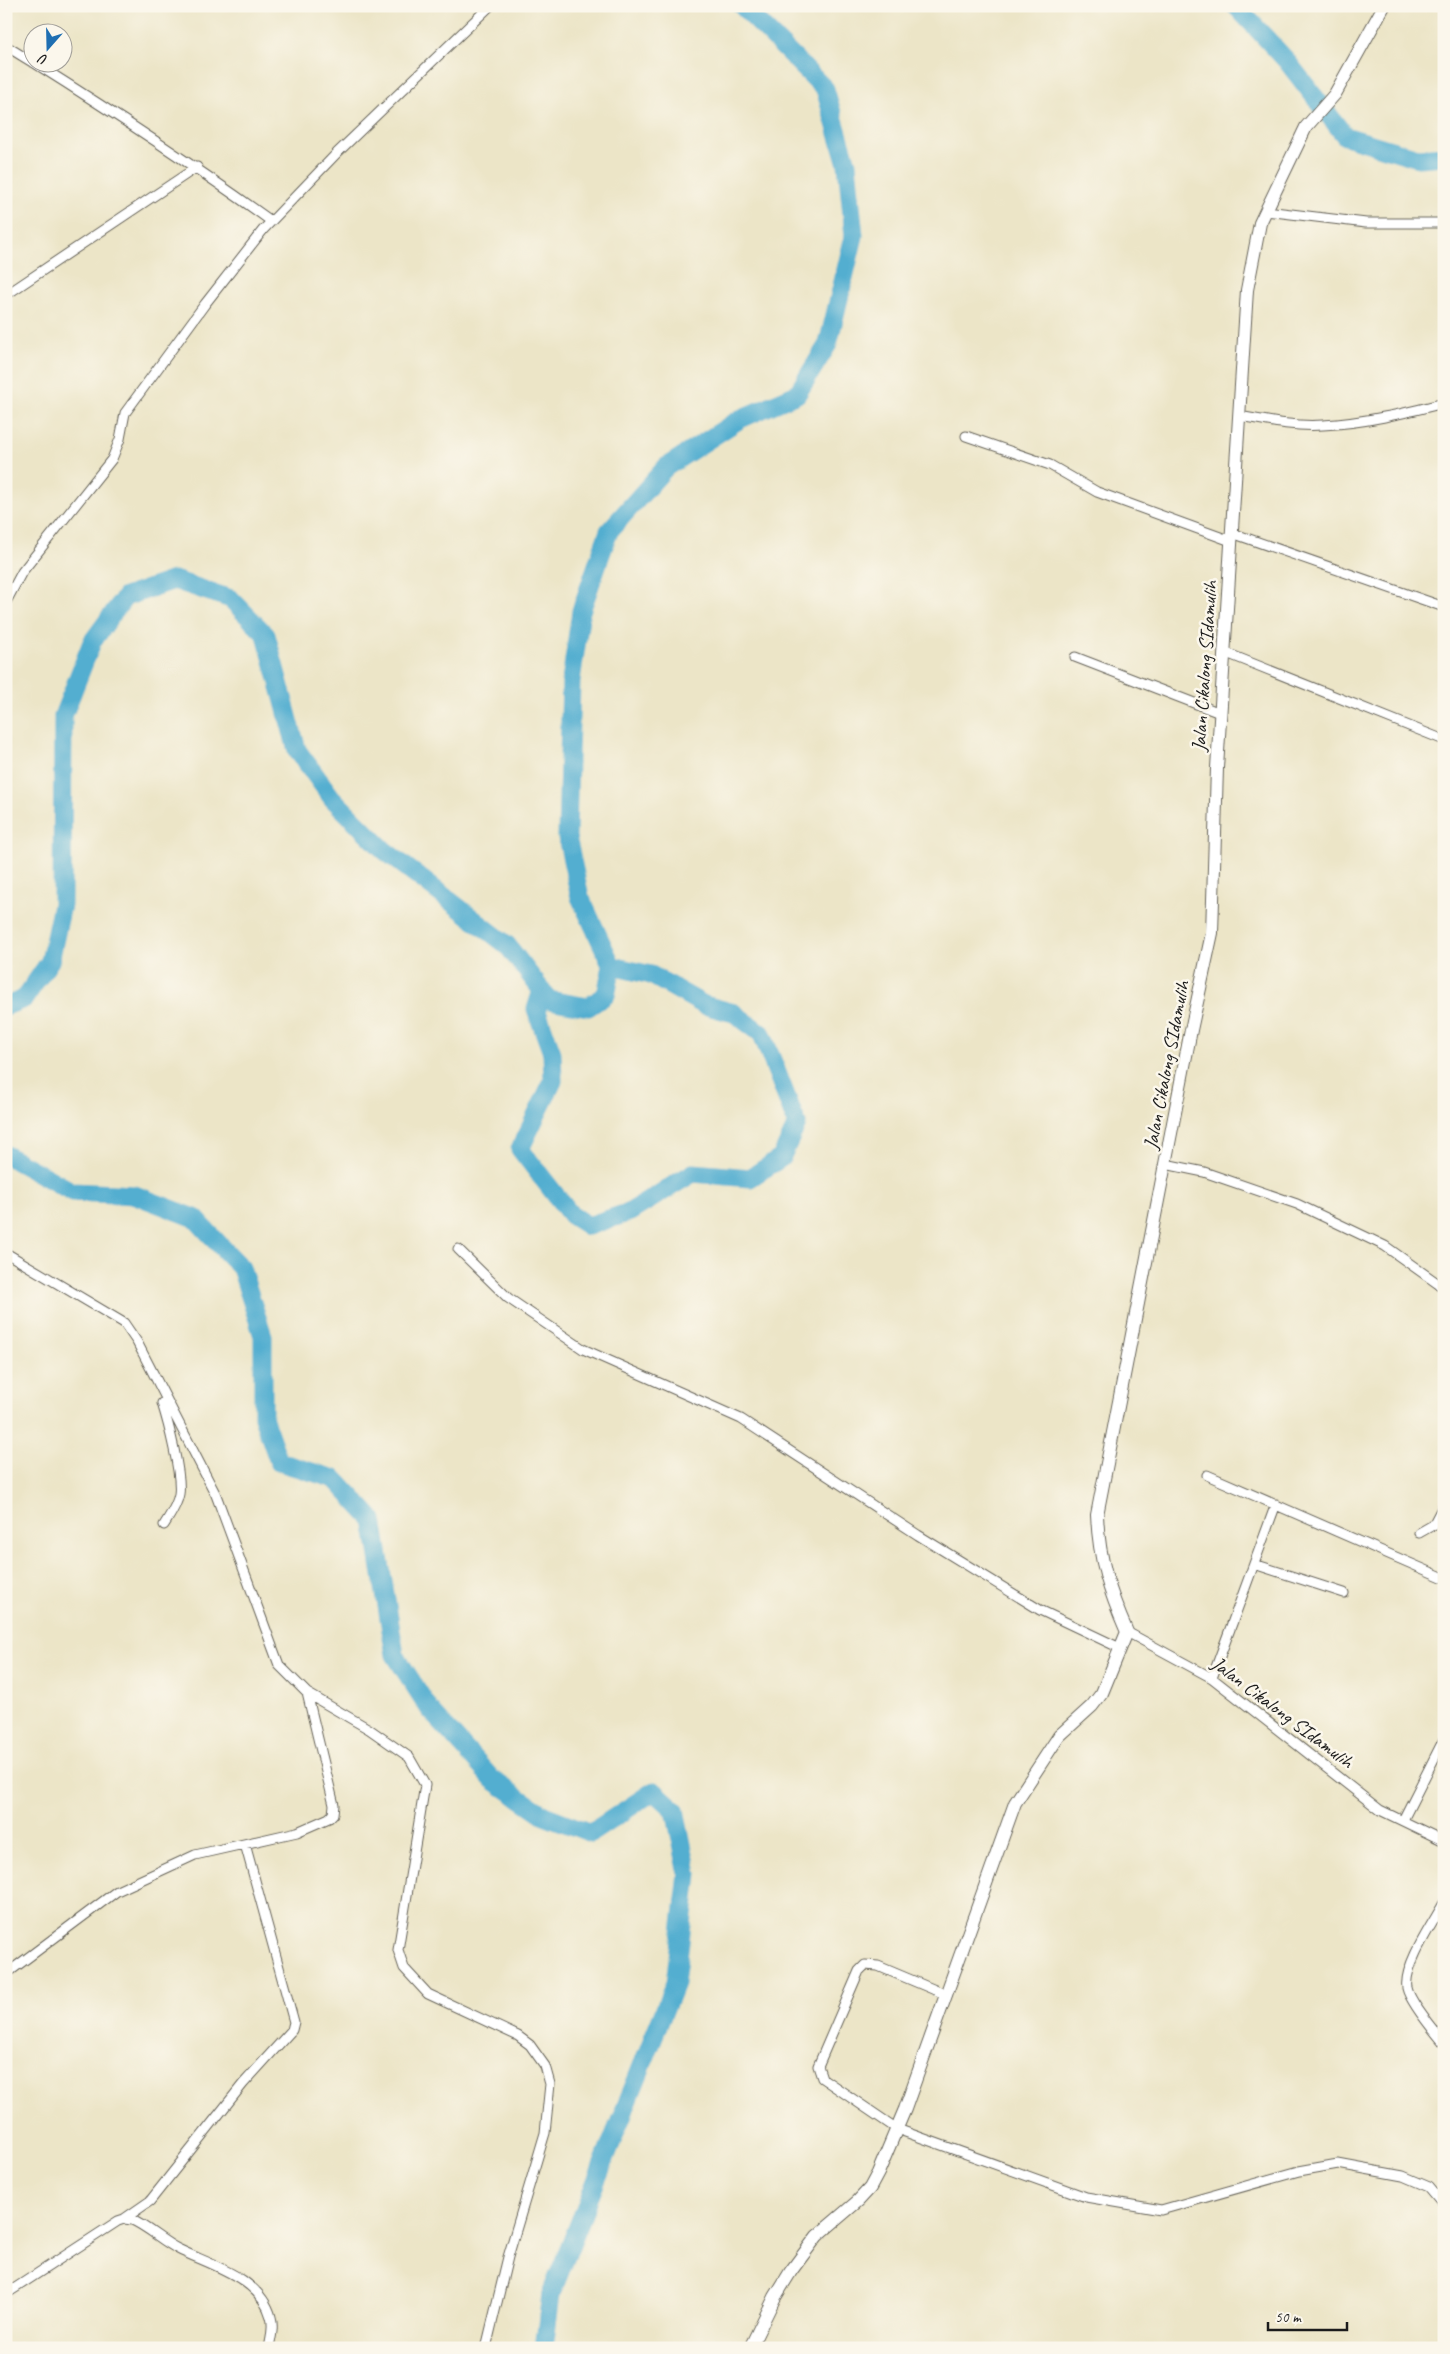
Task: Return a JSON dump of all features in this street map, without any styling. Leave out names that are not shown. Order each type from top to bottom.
[{"type":"street","points":[[6,602],[28,564],[112,459],[120,439],[125,413],[205,304],[271,221],[337,153],[490,6]]},
{"type":"street","name":"Jalan Cikalong SIdamulih","points":[[1384,6],[1335,94],[1306,127],[1260,223],[1247,290],[1220,713],[1212,933],[1097,1515],[1098,1546],[1109,1587],[1127,1632],[1212,1678],[1380,1810],[1444,1840]]},
{"type":"street","points":[[6,46],[22,55]]},
{"type":"street","points":[[49,72],[197,167],[271,221]]},
{"type":"street","points":[[6,295],[197,167]]},
{"type":"street","points":[[1266,211],[1366,223],[1444,223]]},
{"type":"street","points":[[1239,416],[1285,424],[1323,425],[1367,420],[1444,403]]},
{"type":"street","points":[[966,436],[1050,465],[1097,492],[1444,608]]},
{"type":"street","points":[[1224,652],[1444,740]]},
{"type":"street","points":[[1075,657],[1220,713]]},
{"type":"street","points":[[1165,1164],[1204,1172],[1297,1204],[1385,1246],[1444,1288]]},
{"type":"street","points":[[458,1250],[508,1298],[583,1349],[740,1419],[918,1535],[1040,1610],[1120,1648]]},
{"type":"street","points":[[6,1253],[124,1323],[137,1342],[216,1495],[279,1665],[307,1693],[369,1730],[409,1758],[425,1785],[398,1950],[404,1968],[428,1994],[518,2036],[530,2045],[544,2066],[550,2084],[545,2133],[508,2257],[486,2348]]},
{"type":"street","points":[[151,1372],[169,1425],[180,1493],[175,1509],[164,1525]]},
{"type":"street","points":[[1207,1475],[1444,1578]]},
{"type":"street","points":[[1212,1678],[1276,1504]]},
{"type":"street","points":[[1420,1533],[1433,1525],[1444,1504]]},
{"type":"street","points":[[1254,1564],[1344,1593]]},
{"type":"street","points":[[750,2348],[775,2297],[817,2236],[858,2201],[870,2188],[897,2129],[947,1996],[1015,1803],[1059,1736],[1092,1706],[1102,1693],[1127,1632]]},
{"type":"street","points":[[6,1974],[117,1891],[195,1855],[297,1832],[329,1818],[334,1806],[307,1693]]},
{"type":"street","points":[[1403,1820],[1444,1739]]},
{"type":"street","points":[[6,2294],[150,2201],[243,2084],[292,2030],[294,2022],[245,1844]]},
{"type":"street","points":[[1444,1903],[1414,1960],[1407,1978],[1407,1990],[1425,2019],[1444,2043]]},
{"type":"street","points":[[947,1996],[878,1966],[865,1964],[859,1971],[818,2066],[822,2078],[897,2129],[1086,2197],[1161,2210],[1299,2171],[1338,2164],[1403,2176],[1429,2187],[1444,2204]]},
{"type":"street","points":[[124,2219],[138,2223],[178,2249],[227,2270],[252,2289],[265,2305],[271,2318],[269,2348]]},
{"type":"waterway","points":[[6,1006],[24,999],[50,961],[62,905],[63,716],[92,642],[125,597],[174,580],[231,599],[266,635],[297,750],[332,798],[384,850],[507,945],[549,1000],[588,1007],[606,995],[612,966],[580,897],[567,837],[571,681],[581,611],[609,531],[666,467],[740,419],[797,394],[828,344],[854,236],[847,164],[825,89],[742,6]]},
{"type":"waterway","points":[[1236,6],[1286,60],[1345,136],[1418,158],[1444,156]]},
{"type":"waterway","points":[[542,990],[536,1009],[552,1053],[553,1081],[520,1149],[571,1215],[588,1226],[630,1212],[693,1173],[750,1178],[781,1158],[797,1124],[762,1034],[734,1013],[704,1005],[651,975],[612,966]]},
{"type":"waterway","points":[[6,1155],[73,1192],[135,1195],[195,1218],[241,1268],[263,1336],[263,1417],[279,1462],[335,1479],[373,1520],[395,1655],[430,1710],[493,1780],[544,1815],[591,1833],[654,1791],[675,1810],[688,1874],[675,1983],[551,2294],[544,2348]]}]
